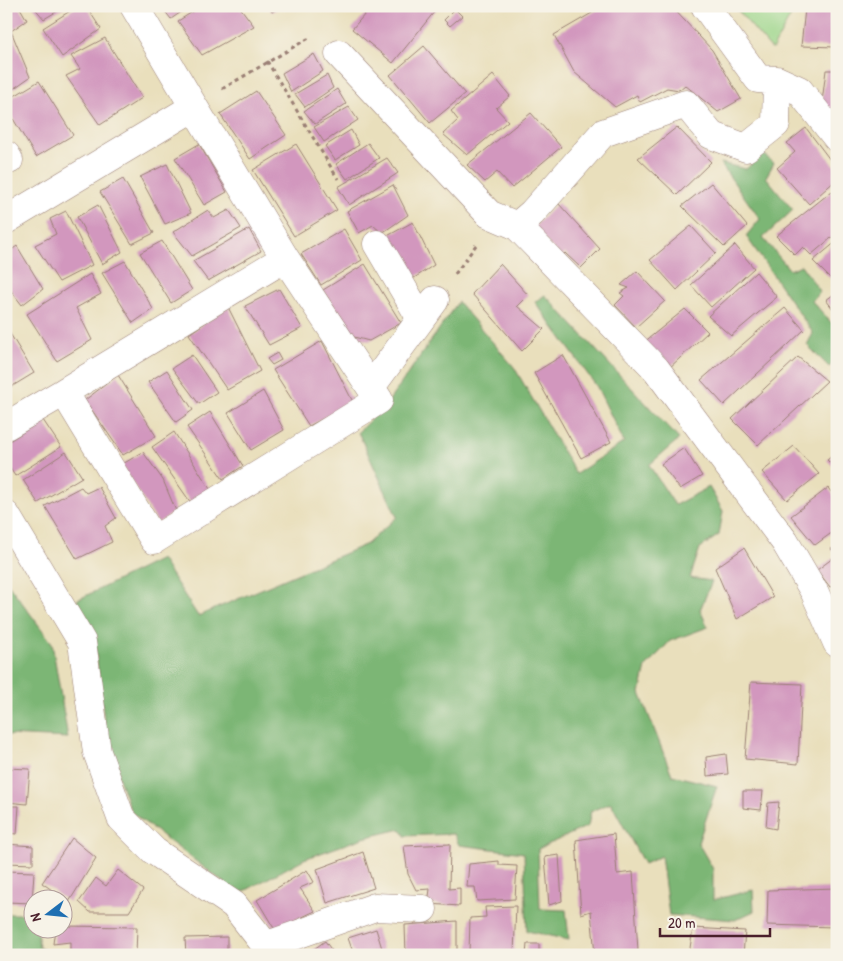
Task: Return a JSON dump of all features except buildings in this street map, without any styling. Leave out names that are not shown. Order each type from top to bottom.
[{"type":"street","points":[[64,392],[154,540],[379,400],[285,258],[134,6]]},
{"type":"street","points":[[705,6],[758,79],[777,80],[799,90],[837,138]]},
{"type":"street","points":[[339,54],[489,214],[517,226],[656,369],[785,542],[815,593],[837,643]]},
{"type":"street","points":[[517,226],[532,213],[603,133],[686,104],[711,135],[746,148],[776,124],[777,80]]},
{"type":"street","points":[[6,220],[194,107]]},
{"type":"street","points":[[370,387],[428,309],[377,244]]},
{"type":"street","points":[[6,426],[285,258]]},
{"type":"street","points":[[6,516],[82,642],[97,752],[121,818],[154,851],[234,905],[269,950],[375,907],[423,909]]},
{"type":"path","points":[[231,82],[315,35]]},
{"type":"path","points":[[267,61],[338,179]]},
{"type":"path","points":[[428,309],[480,240]]},
{"type":"green space","points":[[734,6],[796,6],[772,50]]},
{"type":"green space","points":[[763,154],[774,163],[766,177],[793,210],[763,238],[790,270],[801,265],[820,291],[812,301],[837,329],[837,360],[829,367],[807,345],[813,333],[746,236],[760,219],[720,163],[746,169]]},
{"type":"green space","points":[[545,295],[679,439],[649,465],[675,505],[709,487],[723,511],[719,535],[700,548],[690,578],[712,581],[700,610],[708,627],[670,641],[646,667],[640,693],[672,775],[717,786],[698,843],[713,869],[713,900],[753,890],[754,911],[735,920],[669,915],[661,856],[644,864],[611,803],[591,811],[588,826],[538,849],[540,909],[566,910],[569,940],[527,931],[524,853],[459,845],[454,834],[405,836],[401,829],[363,838],[304,859],[239,894],[131,812],[107,745],[94,636],[77,600],[161,559],[198,616],[367,544],[397,517],[358,432],[388,402],[458,302],[514,367],[576,474],[624,442],[597,387],[535,302]]},
{"type":"green space","points":[[6,581],[52,643],[68,738],[6,735]]},
{"type":"green space","points":[[6,914],[22,914],[22,938],[38,938],[39,948],[58,955],[6,955]]}]
